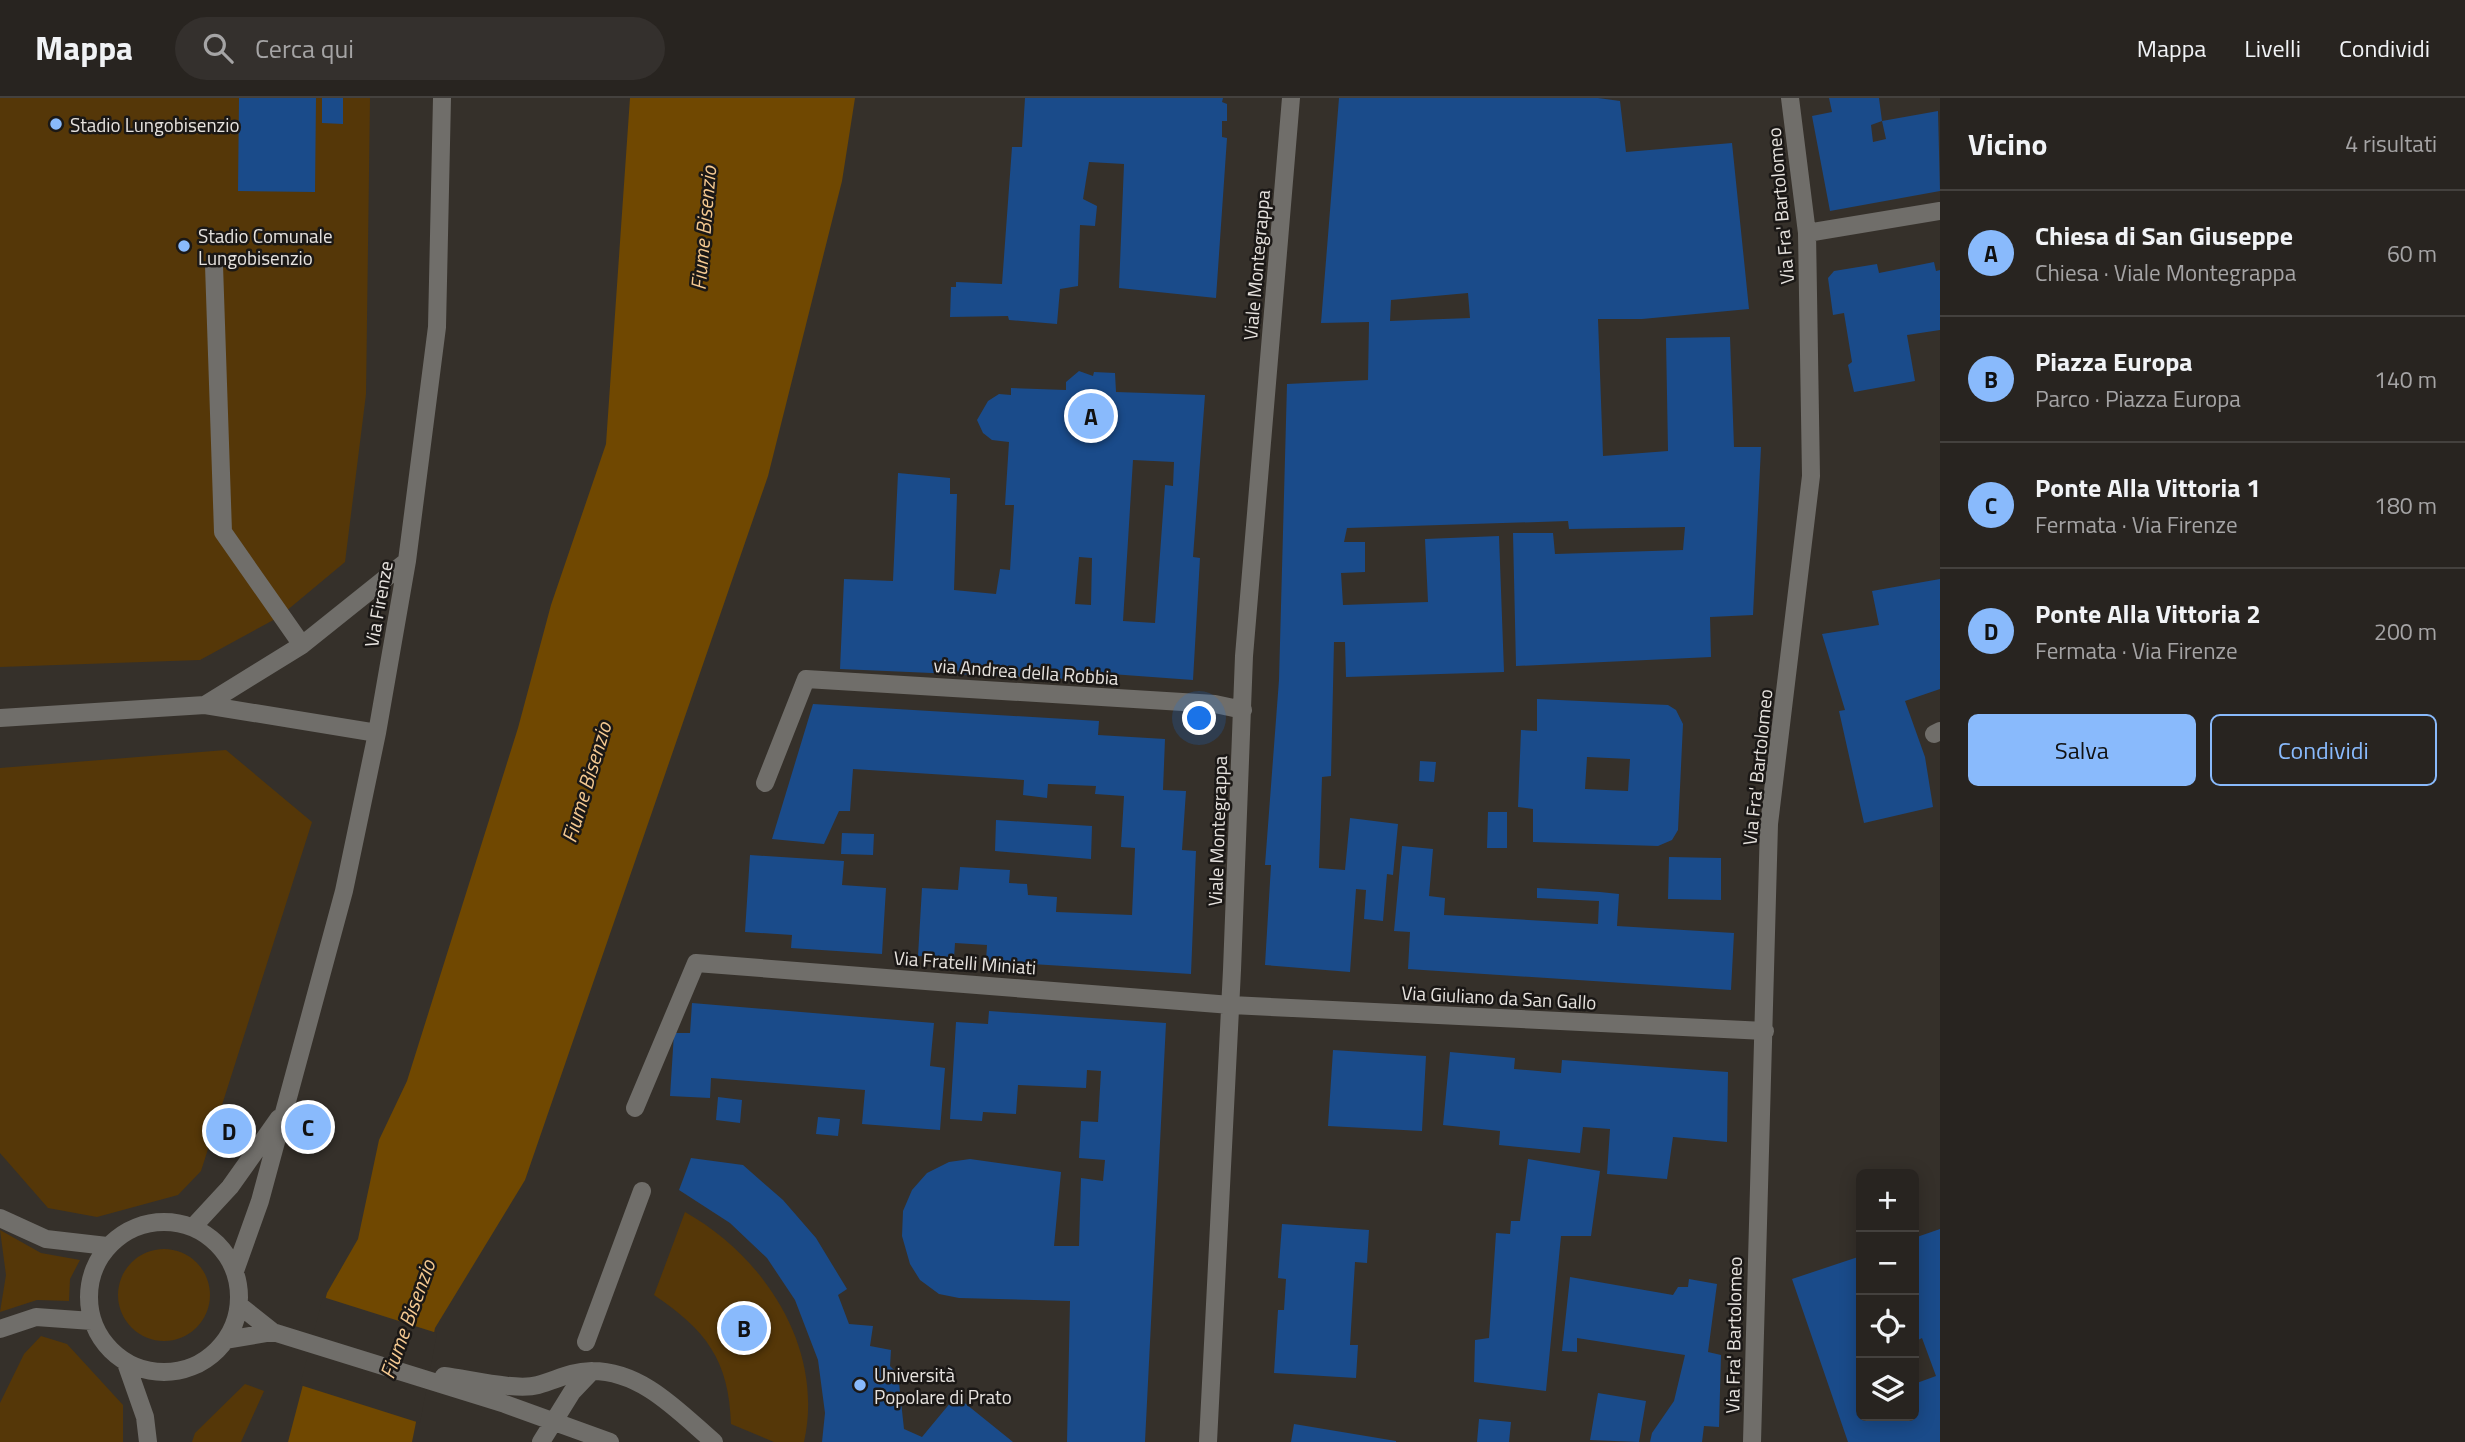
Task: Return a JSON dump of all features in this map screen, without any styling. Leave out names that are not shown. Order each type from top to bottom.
[{"type":"street","name":"Via Firenze","points":[[235,1270],[260,1201],[287,1107],[344,891],[377,733],[407,561],[437,327],[442,98]]},
{"type":"street","name":"Viale Montegrappa","points":[[1208,1442],[1231,1005],[1244,656],[1291,98]]},
{"type":"street","name":"Via Fra' Bartolomeo","points":[[1752,1442],[1769,824],[1811,476],[1807,233],[1790,98]]},
{"type":"street","points":[[1807,233],[1940,211]]},
{"type":"street","points":[[214,265],[223,532],[302,645]]},
{"type":"street","points":[[205,705],[302,645],[407,561]]},
{"type":"street","name":"via Andrea della Robbia","points":[[765,783],[776,725],[806,678],[1215,704],[1244,710]]},
{"type":"street","points":[[0,718],[205,705],[377,733]]},
{"type":"street","name":"Via Fratelli Miniati","points":[[635,1108],[696,963],[1196,1000],[1231,1005]]},
{"type":"street","name":"Via Giuliano da San Gallo","points":[[1231,1005],[1765,1031]]},
{"type":"street","name":"Via Firenze","points":[[193,1227],[230,1187],[287,1107]]},
{"type":"street","points":[[586,1342],[642,1191]]},
{"type":"street","points":[[0,1218],[46,1239],[107,1246]]},
{"type":"street","points":[[170,1222],[193,1227],[218,1245],[235,1270],[239,1305],[226,1340],[209,1358],[189,1369],[167,1373],[146,1371],[126,1363],[111,1352],[92,1321],[88,1301],[89,1281],[107,1246],[126,1231],[147,1223],[170,1222]]},
{"type":"street","points":[[239,1305],[273,1332],[505,1404],[610,1442]]},
{"type":"street","points":[[0,1329],[36,1317],[92,1321]]},
{"type":"street","points":[[226,1340],[273,1332]]},
{"type":"street","points":[[126,1363],[145,1418],[148,1442]]},
{"type":"street","points":[[406,1372],[523,1386],[538,1385],[570,1372],[592,1371],[633,1379],[664,1399],[713,1442]]},
{"type":"street","points":[[541,1442],[552,1420],[579,1382],[592,1371]]},
{"type":"shaded area","name":"Stadio Comunale Lungobisenzio","points":[[0,98],[370,98],[366,394],[345,562],[279,617],[200,660],[0,667]]},
{"type":"shaded area","points":[[226,750],[312,822],[201,1171],[178,1195],[97,1217],[48,1208],[0,1153],[0,768]]},
{"type":"shaded area","points":[[685,1212],[740,1253],[763,1279],[782,1308],[796,1340],[805,1373],[808,1407],[804,1442],[774,1442],[731,1424],[725,1382],[711,1349],[688,1321],[654,1295]]},
{"type":"shaded area","points":[[0,1230],[41,1253],[80,1260],[70,1279],[69,1301],[37,1300],[0,1312],[6,1275]]},
{"type":"shaded area","points":[[164,1249],[190,1257],[202,1269],[210,1295],[202,1321],[190,1333],[164,1341],[138,1333],[126,1321],[118,1295],[126,1269],[138,1257]]},
{"type":"shaded area","points":[[41,1336],[67,1344],[123,1405],[123,1442],[0,1442],[0,1403],[24,1354]]},
{"type":"shaded area","points":[[245,1384],[264,1391],[241,1442],[192,1442],[195,1433]]},
{"type":"water","name":"Fiume Bisenzio","points":[[630,98],[855,98],[842,181],[768,476],[525,1180],[435,1328],[412,1442],[288,1442],[327,1293],[358,1239],[379,1140],[407,1081],[518,728],[551,605],[606,444]]},
{"type":"pier","points":[[323,1297],[437,1333],[420,1423],[300,1385]]},
{"type":"building","points":[[239,98],[316,98],[315,192],[238,191]]},
{"type":"building","points":[[322,98],[343,98],[343,124],[322,123]]},
{"type":"building","points":[[1025,98],[1223,98],[1222,102],[1227,104],[1227,121],[1222,121],[1222,137],[1227,138],[1216,298],[1119,288],[1124,164],[1089,162],[1083,199],[1097,206],[1095,226],[1080,225],[1078,286],[1060,289],[1057,324],[1009,320],[1008,316],[950,317],[951,287],[956,287],[956,282],[1002,284],[1012,147],[1022,147]]},
{"type":"building","points":[[1339,98],[1598,98],[1620,101],[1626,152],[1732,143],[1749,309],[1642,319],[1598,319],[1603,456],[1668,451],[1666,338],[1730,337],[1734,447],[1761,447],[1753,615],[1710,617],[1711,657],[1516,666],[1513,533],[1553,533],[1555,554],[1683,550],[1685,527],[1569,529],[1568,521],[1347,528],[1344,542],[1365,542],[1365,572],[1341,573],[1343,605],[1428,602],[1425,539],[1499,536],[1504,672],[1346,677],[1345,642],[1334,642],[1331,776],[1322,777],[1319,868],[1345,870],[1350,818],[1398,824],[1393,875],[1387,874],[1383,921],[1364,919],[1366,890],[1356,889],[1350,972],[1265,965],[1271,865],[1265,865],[1279,680],[1287,384],[1368,380],[1369,322],[1321,323]],"holes":[[[1468,293],[1470,318],[1390,321],[1391,300]]]},
{"type":"building","points":[[1829,98],[1879,98],[1882,121],[1938,111],[1940,191],[1830,211],[1812,116],[1832,112]],"holes":[[[1882,121],[1886,139],[1873,142],[1871,125]]]},
{"type":"building","points":[[1934,262],[1936,271],[1940,270],[1940,330],[1907,335],[1915,381],[1854,392],[1848,365],[1852,362],[1844,313],[1833,315],[1828,278],[1834,271],[1877,264],[1879,273]]},
{"type":"building","points":[[1079,371],[1093,376],[1094,372],[1115,373],[1116,392],[1205,395],[1193,557],[1200,558],[1193,680],[1070,671],[1069,679],[840,669],[844,579],[893,581],[898,473],[950,478],[950,494],[957,494],[954,590],[996,594],[1000,569],[1010,570],[1014,505],[1005,505],[1009,442],[992,440],[983,433],[977,420],[988,401],[999,394],[1011,395],[1011,388],[1066,390],[1066,382]],"holes":[[[1133,460],[1174,462],[1173,486],[1165,485],[1155,623],[1123,621]],[[1079,557],[1092,558],[1091,605],[1075,604]]]},
{"type":"building","points":[[1940,579],[1940,689],[1905,701],[1925,757],[1933,807],[1864,823],[1839,711],[1845,710],[1822,634],[1879,625],[1872,591]]},
{"type":"building","points":[[1537,699],[1668,705],[1676,710],[1683,724],[1678,830],[1672,840],[1658,846],[1533,842],[1533,809],[1518,807],[1521,730],[1537,731]],"holes":[[[1587,757],[1630,759],[1628,791],[1585,789]]]},
{"type":"building","points":[[813,704],[1099,721],[1098,735],[1165,739],[1163,790],[1186,791],[1182,850],[1196,851],[1191,974],[986,961],[987,945],[955,943],[954,958],[918,956],[922,888],[958,890],[960,867],[1010,870],[1009,883],[1027,884],[1028,895],[1057,897],[1056,912],[1132,915],[1135,848],[1121,847],[1124,796],[1095,794],[1096,786],[1048,784],[1047,798],[1023,795],[1024,780],[853,769],[850,811],[839,811],[824,844],[772,839]]},
{"type":"building","points":[[1420,761],[1436,762],[1434,782],[1419,781]]},
{"type":"building","points":[[1488,812],[1507,812],[1507,848],[1487,848]]},
{"type":"building","points":[[996,820],[1092,826],[1091,859],[995,851]]},
{"type":"building","points":[[842,833],[874,834],[873,855],[841,854]]},
{"type":"building","points":[[1402,846],[1433,849],[1429,896],[1445,898],[1444,915],[1598,924],[1599,901],[1537,898],[1537,888],[1619,894],[1617,926],[1734,933],[1731,990],[1408,969],[1410,932],[1394,931]]},
{"type":"building","points":[[750,855],[844,861],[842,885],[886,888],[882,954],[791,948],[792,935],[745,932]]},
{"type":"building","points":[[1669,857],[1721,858],[1721,900],[1668,899]]},
{"type":"building","points":[[692,1003],[934,1023],[930,1066],[945,1068],[940,1130],[862,1124],[865,1090],[711,1078],[710,1098],[670,1096],[674,1033],[690,1033]]},
{"type":"building","points":[[989,1011],[1166,1023],[1145,1442],[1067,1442],[1070,1301],[959,1298],[939,1294],[920,1280],[910,1264],[902,1236],[903,1211],[912,1190],[927,1173],[949,1162],[970,1159],[1061,1172],[1054,1246],[1079,1246],[1081,1178],[1103,1181],[1105,1160],[1079,1158],[1081,1121],[1098,1122],[1101,1071],[1087,1070],[1086,1088],[1018,1085],[1016,1114],[983,1112],[982,1121],[950,1119],[956,1022],[988,1024]]},
{"type":"building","points":[[1333,1050],[1426,1056],[1422,1131],[1328,1126]]},
{"type":"building","points":[[1450,1052],[1515,1058],[1514,1069],[1561,1073],[1562,1060],[1728,1072],[1727,1142],[1673,1137],[1667,1179],[1607,1174],[1610,1129],[1583,1127],[1580,1153],[1499,1145],[1500,1131],[1443,1125]]},
{"type":"building","points":[[718,1097],[742,1100],[740,1123],[716,1120]]},
{"type":"building","points":[[818,1117],[840,1119],[838,1136],[816,1134]]},
{"type":"building","points":[[691,1158],[743,1165],[783,1200],[816,1238],[847,1289],[838,1295],[849,1324],[873,1326],[870,1346],[891,1350],[890,1366],[898,1374],[904,1429],[922,1437],[956,1396],[1013,1442],[822,1442],[825,1413],[818,1360],[795,1300],[767,1258],[730,1223],[679,1190]]},
{"type":"building","points":[[1528,1159],[1600,1171],[1591,1236],[1561,1236],[1546,1391],[1474,1382],[1475,1340],[1489,1338],[1496,1233],[1510,1234],[1511,1221],[1520,1221]]},
{"type":"building","points":[[1282,1224],[1369,1230],[1367,1263],[1355,1262],[1350,1345],[1358,1345],[1356,1378],[1274,1373],[1278,1310],[1284,1310],[1286,1279],[1278,1278]]},
{"type":"building","points":[[1940,1229],[1940,1442],[1848,1442],[1792,1279],[1856,1258],[1856,1421],[1919,1421],[1919,1382],[1936,1376],[1922,1338],[1919,1340],[1919,1236]]},
{"type":"building","points":[[1570,1277],[1673,1295],[1678,1287],[1688,1287],[1689,1279],[1717,1284],[1708,1352],[1721,1355],[1719,1427],[1704,1426],[1702,1442],[1650,1442],[1652,1433],[1674,1401],[1685,1355],[1577,1338],[1577,1352],[1562,1351]]},
{"type":"building","points":[[1598,1393],[1646,1401],[1639,1442],[1590,1440]]},
{"type":"building","points":[[1479,1419],[1511,1422],[1509,1442],[1477,1442]]},
{"type":"building","points":[[1294,1424],[1396,1441],[1396,1442],[1291,1442]]},
{"type":"place","name":"Stadio Lungobisenzio","points":[[56,124]]},
{"type":"place","name":"Stadio Comunale Lungobisenzio","points":[[184,246]]},
{"type":"place","name":"Chiesa di San Giuseppe","points":[[1091,416]]},
{"type":"place","name":"Ponte Alla Vittoria 1","points":[[308,1127]]},
{"type":"place","name":"Ponte Alla Vittoria 2","points":[[229,1131]]},
{"type":"place","name":"Piazza Europa","points":[[744,1328]]},
{"type":"place","name":"Università Popolare di Prato","points":[[860,1385]]}]
